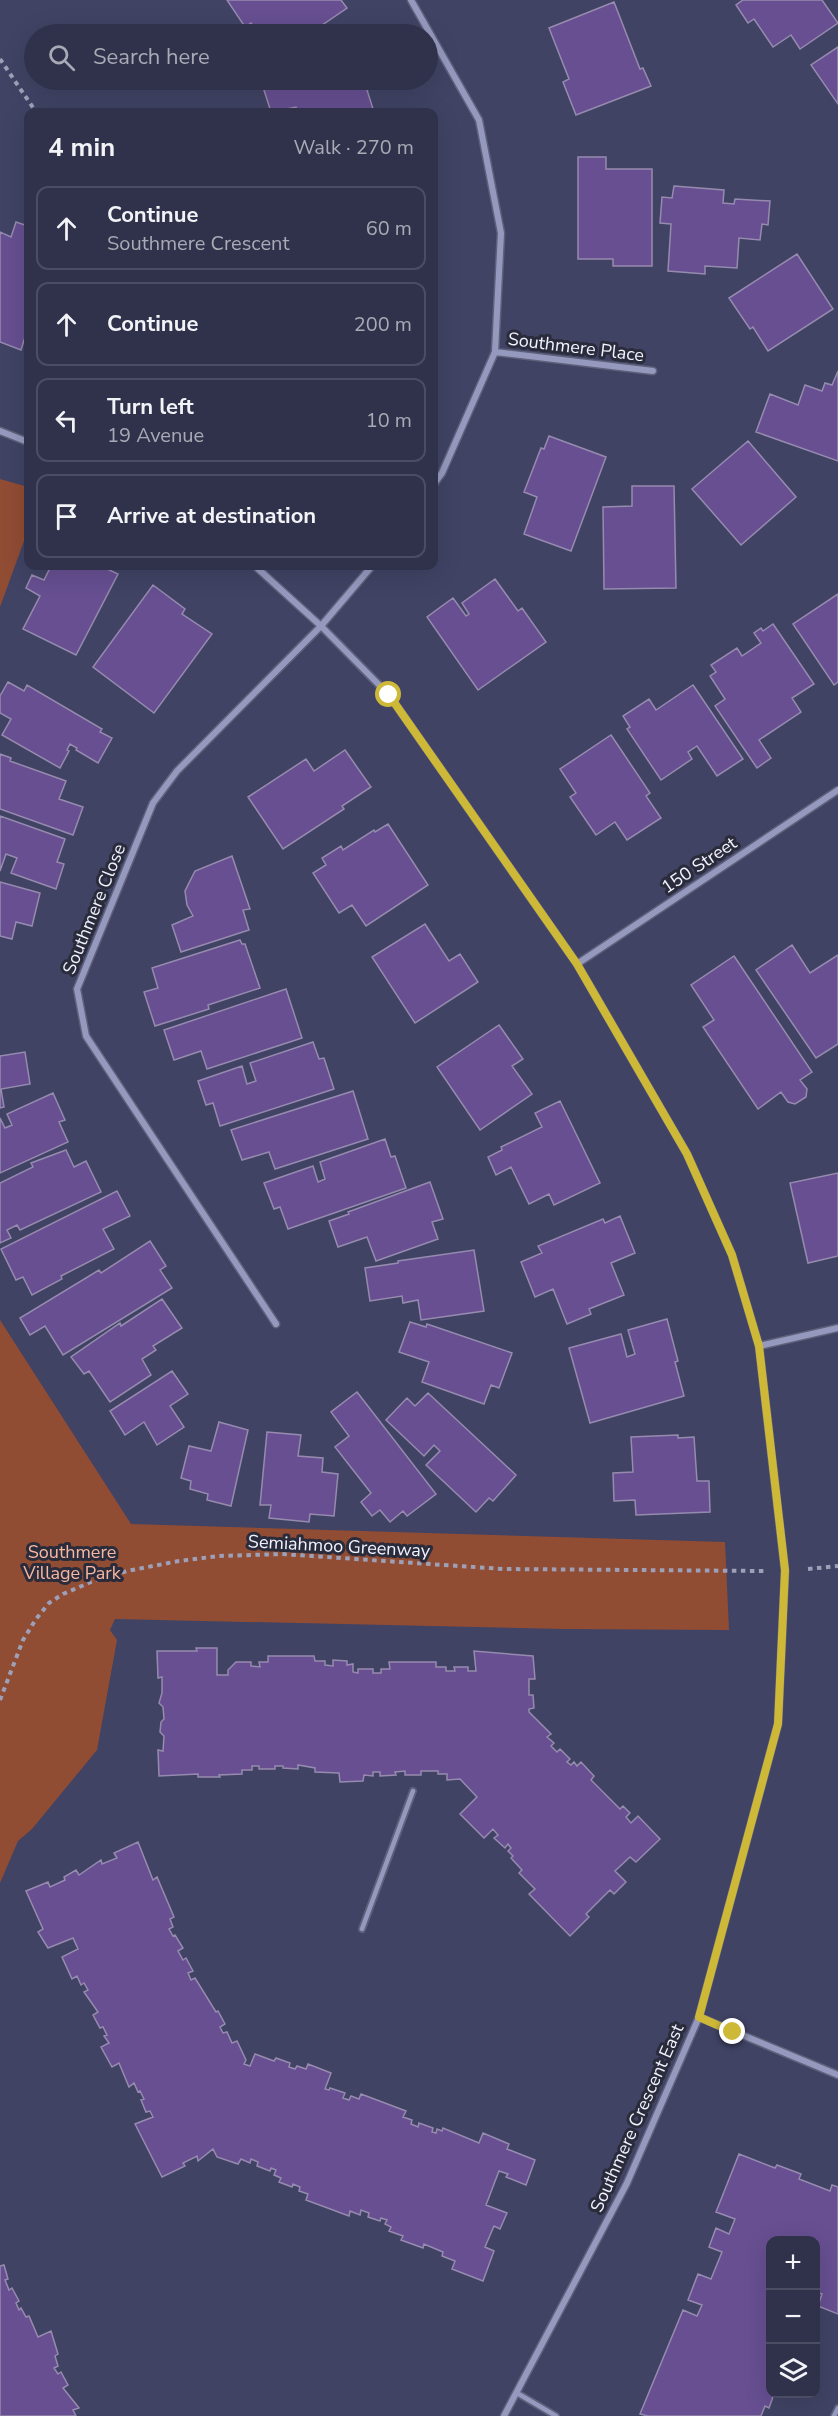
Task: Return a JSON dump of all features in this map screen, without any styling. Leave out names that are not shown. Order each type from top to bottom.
[{"type":"street","name":"Southmere Place","points":[[411,0],[425,24]]},
{"type":"street","name":"Southmere Place","points":[[438,48],[479,120],[501,233],[495,352],[438,478]]},
{"type":"street","name":"Southmere Place","points":[[495,352],[653,371]]},
{"type":"street","points":[[0,431],[24,440]]},
{"type":"street","name":"Southmere Crescent East","points":[[259,570],[321,626],[389,695],[577,964],[687,1154],[732,1255],[759,1346],[785,1570],[778,1724],[699,2017],[627,2183],[504,2416]]},
{"type":"street","points":[[321,626],[369,570]]},
{"type":"street","name":"Southmere Close","points":[[276,1324],[86,1036],[77,989],[153,803],[177,771],[321,626]]},
{"type":"street","name":"150 Street","points":[[577,964],[838,790]]},
{"type":"street","points":[[759,1346],[838,1328]]},
{"type":"street","points":[[699,2017],[838,2075]]},
{"type":"lane","points":[[362,1929],[413,1791]]},
{"type":"lane","points":[[518,2393],[556,2416]]},
{"type":"lane","points":[[834,2416],[838,2408]]},
{"type":"path","points":[[0,60],[33,108]]},
{"type":"path","name":"Semiahmoo Greenway","points":[[0,1700],[23,1640],[36,1618],[50,1604],[63,1594],[91,1582],[127,1571],[179,1561],[219,1556],[282,1554],[503,1569],[745,1571]]},
{"type":"path","points":[[826,1568],[838,1566]]},
{"type":"green space","points":[[0,479],[24,486],[24,541],[0,607]]},
{"type":"green space","name":"Southmere Village Park","points":[[0,1320],[131,1524],[725,1542],[729,1630],[564,1629],[115,1619],[110,1630],[117,1640],[97,1750],[32,1829],[18,1841],[0,1883]]},
{"type":"building","points":[[227,0],[341,0],[347,8],[324,24],[243,24]]},
{"type":"building","points":[[743,0],[822,0],[838,23],[800,49],[791,35],[773,47],[754,19],[748,23],[736,5]]},
{"type":"building","points":[[614,2],[640,69],[643,68],[651,86],[576,115],[563,82],[569,79],[549,28]]},
{"type":"building","points":[[838,47],[838,104],[811,65]]},
{"type":"building","points":[[264,90],[367,90],[373,108],[296,107],[270,108]]},
{"type":"building","points":[[578,157],[606,157],[606,169],[652,169],[652,266],[613,266],[613,259],[578,259]]},
{"type":"building","points":[[674,186],[724,190],[723,203],[734,204],[735,199],[770,201],[768,225],[762,224],[760,240],[739,238],[737,268],[705,266],[705,274],[668,271],[671,224],[660,223],[662,197],[672,198]]},
{"type":"building","points":[[16,222],[24,225],[24,340],[21,350],[0,342],[0,232],[11,237]]},
{"type":"building","points":[[797,254],[833,309],[768,351],[753,327],[750,329],[729,298]]},
{"type":"building","points":[[838,371],[838,461],[756,432],[770,394],[798,405],[805,385],[822,391],[825,383],[832,385]]},
{"type":"building","points":[[549,436],[606,457],[571,551],[524,534],[537,497],[524,492],[541,448],[544,449]]},
{"type":"building","points":[[748,441],[796,497],[741,545],[692,489]]},
{"type":"building","points":[[632,486],[674,486],[676,588],[604,589],[603,507],[632,506]]},
{"type":"building","points":[[49,570],[110,570],[118,574],[76,655],[23,629],[40,596],[26,588],[32,575],[44,580]]},
{"type":"building","points":[[495,579],[518,611],[522,608],[546,642],[478,690],[427,617],[453,598],[466,616],[469,614],[462,603]]},
{"type":"building","points":[[153,585],[185,609],[182,614],[212,634],[154,713],[93,667]]},
{"type":"building","points":[[838,594],[838,682],[834,685],[793,624]]},
{"type":"building","points":[[773,624],[814,684],[792,698],[801,712],[759,740],[771,758],[757,768],[715,706],[725,699],[710,676],[716,672],[711,665],[737,648],[742,656],[761,643],[754,633],[761,628],[763,631]]},
{"type":"building","points":[[8,682],[24,691],[27,685],[102,729],[100,732],[112,738],[98,763],[70,744],[60,768],[2,735],[11,719],[0,713],[0,696]]},
{"type":"building","points":[[693,685],[743,759],[717,776],[697,746],[688,752],[692,759],[661,780],[627,729],[630,727],[623,716],[649,699],[656,710]]},
{"type":"building","points":[[611,735],[650,793],[646,796],[661,818],[627,840],[615,822],[596,835],[570,797],[576,793],[560,769]]},
{"type":"building","points":[[345,750],[371,787],[342,806],[344,809],[283,849],[248,797],[306,759],[314,771]]},
{"type":"building","points":[[0,754],[11,758],[10,761],[66,781],[59,799],[83,807],[73,835],[0,809]]},
{"type":"building","points":[[0,816],[65,839],[57,862],[64,864],[56,889],[11,873],[17,858],[6,854],[0,871]]},
{"type":"building","points":[[388,824],[428,885],[366,926],[352,905],[339,913],[313,873],[326,865],[322,858],[341,846],[343,850],[374,830],[375,832]]},
{"type":"building","points":[[232,856],[250,909],[243,910],[249,930],[181,952],[172,925],[193,916],[187,905],[185,891],[195,871]]},
{"type":"building","points":[[0,882],[40,893],[32,926],[16,922],[12,939],[0,936]]},
{"type":"building","points":[[425,924],[449,961],[460,954],[478,982],[415,1023],[372,957]]},
{"type":"building","points":[[240,940],[242,944],[245,944],[260,988],[208,1005],[209,1009],[155,1026],[144,992],[158,988],[152,968]]},
{"type":"building","points":[[792,945],[810,973],[838,955],[838,1044],[816,1058],[756,970]]},
{"type":"building","points":[[734,956],[812,1072],[800,1080],[807,1089],[806,1097],[795,1104],[788,1102],[781,1092],[758,1109],[703,1027],[714,1020],[691,985]]},
{"type":"building","points":[[286,989],[302,1038],[207,1069],[201,1051],[174,1060],[164,1030]]},
{"type":"building","points":[[499,1025],[523,1059],[512,1066],[532,1094],[480,1130],[437,1067]]},
{"type":"building","points":[[313,1042],[319,1059],[324,1058],[334,1089],[220,1126],[213,1103],[206,1105],[198,1081],[242,1066],[247,1084],[256,1081],[250,1063]]},
{"type":"building","points":[[25,1052],[30,1084],[1,1089],[4,1107],[0,1108],[0,1056]]},
{"type":"building","points":[[353,1091],[368,1139],[275,1169],[269,1152],[242,1160],[231,1130]]},
{"type":"building","points":[[53,1093],[65,1120],[59,1122],[68,1142],[0,1173],[0,1118],[5,1128],[12,1125],[7,1114]]},
{"type":"building","points":[[560,1101],[600,1183],[554,1205],[549,1194],[529,1204],[511,1167],[496,1175],[488,1157],[502,1150],[501,1147],[542,1127],[535,1113]]},
{"type":"building","points":[[385,1139],[391,1157],[395,1156],[406,1188],[288,1229],[280,1207],[274,1209],[264,1183],[313,1166],[318,1182],[325,1179],[320,1162]]},
{"type":"building","points":[[66,1150],[74,1167],[86,1161],[101,1192],[20,1230],[17,1225],[7,1230],[11,1238],[0,1243],[0,1183],[33,1167],[31,1163]]},
{"type":"building","points":[[838,1173],[838,1256],[808,1263],[790,1183]]},
{"type":"building","points":[[430,1182],[443,1219],[432,1222],[438,1239],[376,1261],[367,1237],[338,1247],[329,1221]]},
{"type":"building","points":[[117,1191],[130,1216],[103,1229],[114,1249],[61,1276],[62,1279],[32,1295],[23,1277],[16,1280],[1,1249]]},
{"type":"building","points":[[620,1216],[635,1253],[611,1263],[624,1295],[589,1309],[591,1314],[567,1324],[553,1289],[535,1297],[521,1262],[542,1253],[538,1246],[603,1219],[605,1223]]},
{"type":"building","points":[[150,1241],[166,1266],[160,1270],[172,1288],[63,1355],[45,1326],[30,1335],[20,1318],[99,1270],[101,1273]]},
{"type":"building","points":[[474,1250],[484,1311],[421,1320],[418,1300],[403,1303],[402,1296],[370,1301],[365,1268]]},
{"type":"building","points":[[162,1299],[182,1328],[153,1346],[156,1350],[142,1359],[151,1375],[110,1402],[89,1371],[84,1374],[71,1357],[120,1323],[121,1326]]},
{"type":"building","points":[[667,1319],[684,1396],[590,1423],[569,1348],[621,1334],[627,1357],[635,1354],[628,1330]]},
{"type":"building","points":[[410,1322],[426,1327],[427,1324],[512,1353],[499,1388],[491,1385],[484,1404],[422,1382],[429,1362],[399,1352]]},
{"type":"building","points":[[172,1371],[188,1394],[170,1406],[184,1427],[157,1445],[144,1422],[125,1435],[110,1411]]},
{"type":"building","points":[[357,1392],[436,1494],[407,1516],[403,1511],[390,1522],[380,1510],[372,1516],[361,1502],[371,1493],[335,1447],[349,1436],[331,1412]]},
{"type":"building","points":[[428,1393],[516,1475],[493,1501],[489,1498],[476,1512],[426,1465],[440,1451],[434,1445],[424,1456],[386,1420],[407,1398],[415,1406]]},
{"type":"building","points":[[219,1422],[248,1430],[231,1506],[207,1500],[208,1494],[190,1489],[191,1481],[181,1478],[189,1446],[211,1451]]},
{"type":"building","points":[[267,1432],[301,1435],[298,1456],[323,1458],[322,1472],[338,1474],[334,1516],[310,1514],[309,1522],[269,1518],[271,1505],[260,1505]]},
{"type":"building","points":[[678,1435],[678,1438],[694,1437],[697,1481],[709,1481],[710,1512],[636,1515],[635,1500],[614,1501],[613,1473],[633,1472],[631,1437]]},
{"type":"building","points":[[196,1648],[217,1648],[217,1675],[228,1675],[228,1670],[236,1662],[251,1662],[251,1666],[260,1667],[259,1662],[268,1662],[268,1656],[314,1656],[315,1661],[325,1661],[325,1665],[333,1666],[333,1660],[347,1661],[347,1665],[353,1664],[353,1672],[358,1673],[358,1669],[373,1669],[373,1673],[381,1673],[381,1669],[390,1669],[389,1662],[436,1662],[436,1667],[446,1667],[446,1671],[455,1671],[454,1667],[468,1667],[468,1671],[476,1671],[474,1651],[533,1656],[535,1679],[529,1679],[529,1695],[533,1695],[534,1708],[529,1709],[529,1712],[551,1734],[547,1737],[554,1743],[551,1746],[557,1752],[560,1749],[570,1759],[567,1762],[571,1765],[574,1762],[577,1766],[581,1762],[594,1776],[591,1780],[620,1809],[623,1806],[630,1813],[626,1817],[631,1823],[638,1816],[660,1839],[636,1862],[630,1857],[615,1871],[626,1882],[614,1894],[610,1890],[586,1914],[589,1917],[570,1936],[529,1894],[535,1889],[519,1873],[522,1870],[511,1858],[513,1856],[508,1851],[511,1848],[508,1844],[505,1848],[494,1838],[498,1835],[493,1829],[484,1838],[460,1814],[477,1797],[460,1779],[447,1780],[447,1774],[438,1774],[438,1771],[421,1771],[421,1775],[405,1775],[405,1771],[395,1772],[396,1775],[380,1776],[380,1772],[373,1772],[373,1776],[364,1775],[363,1781],[340,1782],[339,1773],[315,1772],[315,1768],[298,1765],[298,1769],[275,1766],[275,1769],[259,1769],[259,1766],[252,1766],[252,1770],[242,1770],[242,1774],[219,1775],[220,1777],[198,1777],[198,1774],[159,1776],[158,1750],[163,1751],[164,1736],[160,1732],[161,1722],[164,1719],[163,1707],[159,1703],[162,1693],[162,1677],[158,1678],[157,1651],[197,1651]]},
{"type":"building","points":[[138,1842],[153,1880],[157,1877],[174,1917],[170,1919],[173,1927],[169,1929],[183,1948],[178,1951],[183,1960],[186,1958],[193,1971],[188,1973],[191,1980],[195,1978],[216,2012],[218,2011],[225,2024],[220,2027],[223,2033],[227,2032],[232,2043],[237,2041],[246,2060],[244,2064],[250,2066],[255,2054],[274,2061],[276,2058],[290,2063],[289,2067],[295,2069],[297,2066],[306,2069],[308,2064],[331,2073],[325,2089],[330,2088],[345,2093],[343,2098],[349,2100],[351,2096],[359,2099],[361,2094],[406,2111],[403,2117],[412,2120],[411,2124],[418,2127],[419,2123],[433,2128],[432,2132],[436,2133],[437,2129],[442,2131],[443,2128],[479,2143],[483,2133],[509,2144],[507,2149],[535,2160],[526,2185],[506,2177],[508,2174],[499,2171],[486,2205],[507,2213],[500,2229],[494,2226],[485,2247],[494,2251],[483,2281],[452,2269],[455,2261],[442,2256],[443,2252],[424,2244],[423,2248],[401,2240],[403,2236],[389,2231],[391,2227],[385,2224],[387,2220],[381,2218],[380,2221],[368,2217],[369,2213],[361,2210],[360,2215],[350,2211],[349,2216],[306,2200],[308,2194],[299,2191],[300,2187],[293,2184],[292,2187],[279,2182],[281,2178],[274,2175],[276,2170],[271,2168],[270,2171],[257,2166],[258,2162],[251,2159],[250,2163],[241,2159],[238,2164],[217,2157],[213,2149],[198,2161],[197,2156],[183,2163],[185,2166],[162,2177],[135,2124],[153,2117],[150,2111],[146,2112],[141,2100],[144,2099],[134,2083],[129,2087],[119,2063],[112,2067],[101,2047],[109,2043],[104,2036],[107,2035],[93,2015],[98,2012],[84,1992],[88,1990],[84,1983],[81,1985],[77,1976],[72,1979],[62,1957],[78,1949],[73,1938],[48,1948],[38,1932],[43,1929],[26,1891],[48,1882],[50,1887],[65,1880],[64,1877],[76,1870],[79,1875],[101,1860],[102,1864],[117,1858],[114,1853]]},
{"type":"building","points":[[739,2154],[775,2168],[777,2165],[801,2174],[799,2179],[830,2191],[832,2185],[838,2187],[838,2314],[820,2307],[822,2294],[820,2293],[820,2236],[766,2236],[766,2398],[773,2398],[769,2408],[765,2406],[761,2416],[648,2416],[640,2414],[683,2310],[697,2316],[702,2305],[688,2300],[698,2274],[711,2279],[722,2252],[709,2247],[716,2228],[729,2234],[735,2219],[716,2212]]},
{"type":"building","points":[[4,2265],[8,2279],[5,2280],[9,2290],[12,2288],[19,2301],[16,2303],[19,2310],[21,2308],[26,2317],[29,2316],[38,2337],[51,2331],[58,2354],[55,2356],[58,2366],[54,2368],[58,2374],[61,2372],[68,2385],[63,2388],[79,2408],[73,2410],[76,2416],[0,2416],[0,2266]]},
{"type":"route","points":[[389,695],[577,964],[687,1154],[732,1255],[759,1346],[785,1570],[778,1724],[699,2017],[733,2032]]}]
